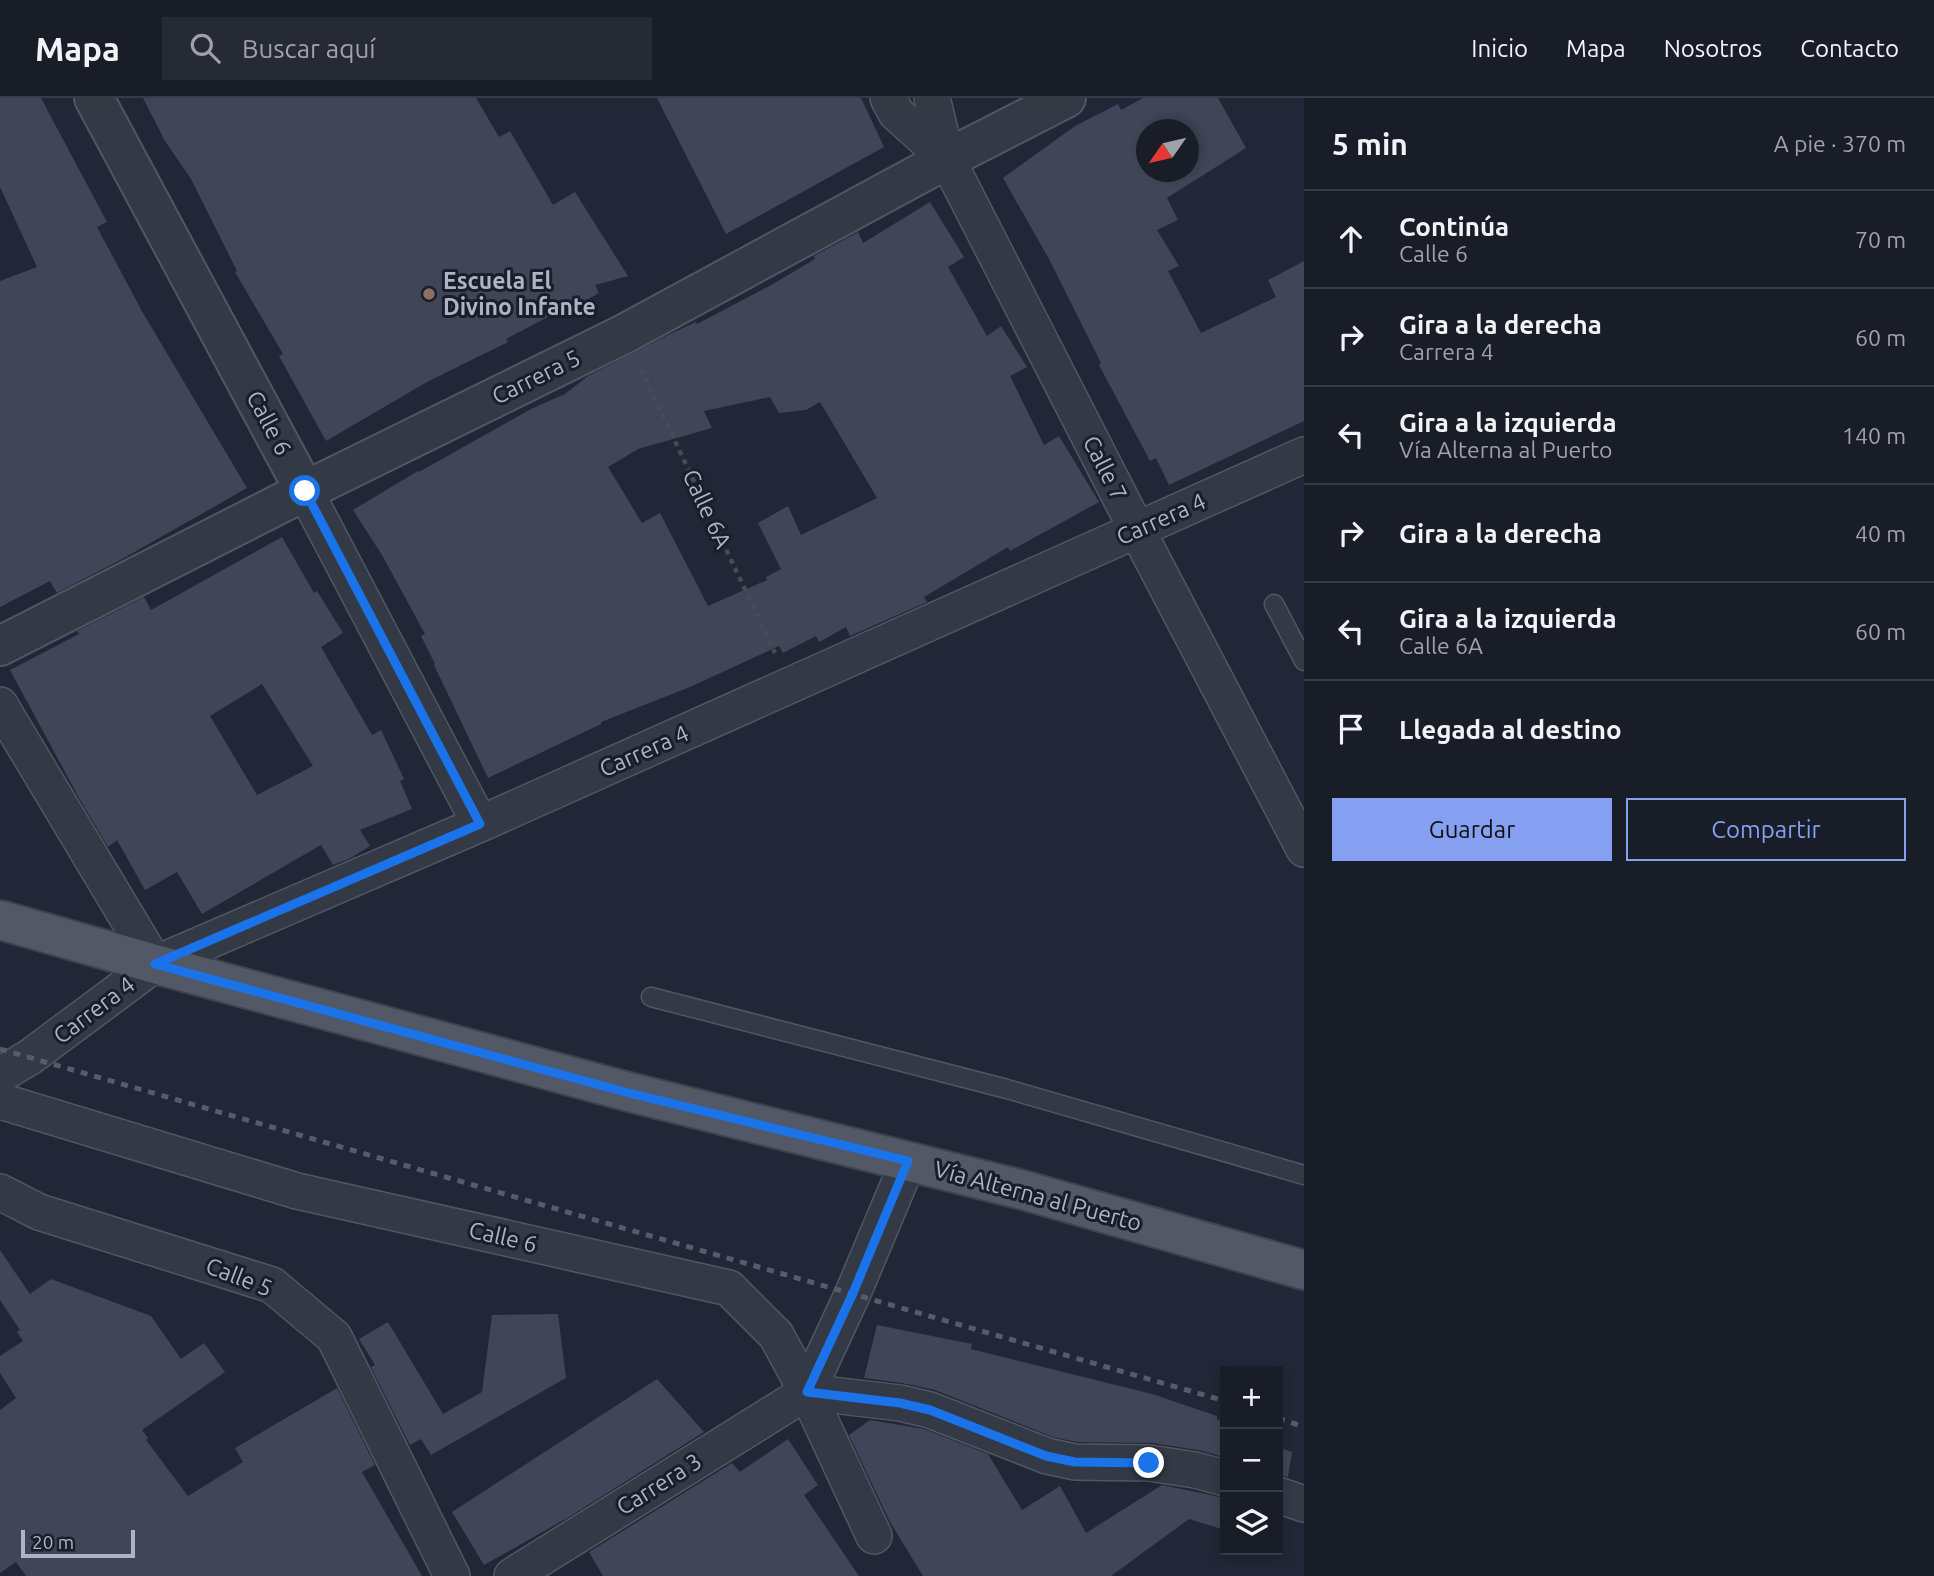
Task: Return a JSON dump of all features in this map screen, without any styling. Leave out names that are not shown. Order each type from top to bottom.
[{"type":"main road","name":"Vía Alterna al Puerto","points":[[0,920],[629,1093],[1023,1191],[1304,1270]]},
{"type":"street","name":"Calle 6","points":[[94,98],[480,824]]},
{"type":"street","name":"Calle 7","points":[[888,98],[896,113],[947,159]]},
{"type":"street","name":"Calle 7","points":[[932,98],[947,159],[1304,849]]},
{"type":"street","name":"Carrera 5","points":[[0,646],[305,491],[624,334],[947,159],[1066,98]]},
{"type":"street","name":"Carrera 4","points":[[0,1075],[30,1057],[155,964],[480,824],[1304,455]]},
{"type":"street","points":[[0,705],[155,964]]},
{"type":"street","name":"Calle 6","points":[[0,1101],[297,1191],[729,1288],[776,1335],[807,1392],[874,1536]]},
{"type":"street","points":[[908,1161],[853,1293],[807,1392],[900,1403],[930,1410],[1046,1456],[1075,1462],[1149,1463],[1220,1477]]},
{"type":"street","name":"Calle 5","points":[[0,1192],[39,1212],[272,1285],[334,1337],[452,1576]]},
{"type":"street","name":"Carrera 3","points":[[512,1576],[807,1392]]},
{"type":"street","points":[[1283,1497],[1304,1504]]},
{"type":"lane","points":[[1274,604],[1304,661]]},
{"type":"lane","points":[[651,997],[1006,1089],[1304,1175]]},
{"type":"path","name":"Calle 6A","points":[[624,334],[791,685]]},
{"type":"building","points":[[0,98],[41,98],[107,222],[97,227],[143,313],[247,488],[57,593],[50,581],[0,607],[0,281],[37,267],[0,187]]},
{"type":"building","points":[[143,98],[476,98],[499,137],[510,131],[553,205],[575,192],[628,276],[595,285],[599,293],[506,339],[508,342],[427,382],[326,441],[279,356],[283,354],[235,272],[237,271],[191,179],[165,141]]},
{"type":"building","points":[[657,98],[861,98],[884,147],[726,234]]},
{"type":"building","points":[[1143,98],[1218,98],[1246,148],[1199,178],[1199,119],[1136,119],[1136,182],[1192,182],[1167,198],[1178,220],[1157,230],[1179,266],[1168,271],[1201,333],[1276,297],[1268,280],[1304,261],[1304,421],[1169,485],[1156,458],[1150,461],[1099,365],[1101,363],[1049,259],[1003,178],[1075,126],[1118,104],[1121,110]]},
{"type":"building","points":[[930,202],[964,257],[948,267],[987,336],[1001,326],[1027,367],[1010,376],[1044,445],[1059,436],[1099,502],[1010,551],[1008,547],[924,597],[927,602],[850,636],[846,627],[819,642],[816,636],[783,653],[779,646],[690,687],[601,722],[488,778],[421,636],[425,634],[382,555],[353,510],[531,409],[565,394],[588,376],[773,284],[815,259],[814,256],[858,232],[863,243]],"holes":[[[770,397],[779,413],[806,410],[820,402],[877,498],[801,535],[788,506],[758,523],[781,569],[766,577],[767,580],[708,606],[660,513],[642,523],[608,467],[638,449],[712,428],[704,411]]]},
{"type":"building","points":[[282,537],[314,593],[317,591],[343,633],[321,647],[372,735],[381,730],[404,779],[400,781],[412,809],[360,830],[370,846],[349,859],[333,865],[321,845],[202,914],[177,872],[145,890],[117,840],[108,847],[10,670],[79,634],[77,631],[144,597],[151,610]],"holes":[[[262,684],[313,766],[257,795],[210,716]]]},
{"type":"building","points":[[0,1250],[30,1294],[51,1279],[151,1316],[181,1359],[204,1343],[225,1372],[142,1430],[148,1438],[146,1440],[188,1496],[243,1462],[235,1448],[337,1388],[375,1465],[362,1472],[422,1576],[26,1576],[16,1562],[0,1573],[0,1410],[16,1398],[0,1373],[0,1356],[23,1341],[17,1332],[20,1330],[0,1300]]},
{"type":"building","points":[[558,1314],[566,1378],[431,1455],[421,1439],[410,1445],[371,1367],[375,1365],[359,1339],[388,1322],[443,1414],[482,1392],[492,1315]]},
{"type":"building","points":[[877,1325],[972,1344],[971,1349],[1152,1394],[1217,1416],[1220,1420],[1220,1456],[1152,1443],[1077,1442],[1053,1437],[935,1390],[864,1378]]},
{"type":"building","points":[[657,1379],[704,1432],[569,1517],[484,1565],[452,1512]]},
{"type":"building","points":[[870,1420],[924,1429],[988,1454],[1022,1510],[1060,1486],[1086,1533],[1162,1485],[1220,1497],[1220,1528],[1189,1519],[1111,1576],[923,1576],[890,1522],[849,1435]]},
{"type":"building","points":[[788,1439],[818,1485],[804,1495],[859,1576],[603,1576],[589,1552],[732,1463],[740,1472]]},
{"type":"building","points":[[1283,1449],[1292,1452],[1288,1477],[1283,1476]]},
{"type":"railway","points":[[0,1049],[1220,1400]]},
{"type":"railway","points":[[1283,1420],[1304,1427]]},
{"type":"place","name":"Escuela El Divino Infante","points":[[429,294]]},
{"type":"route","points":[[305,491],[480,824],[155,964],[629,1093],[908,1161],[853,1293],[807,1392],[900,1403],[930,1410],[1046,1456],[1075,1462],[1149,1463]]}]
